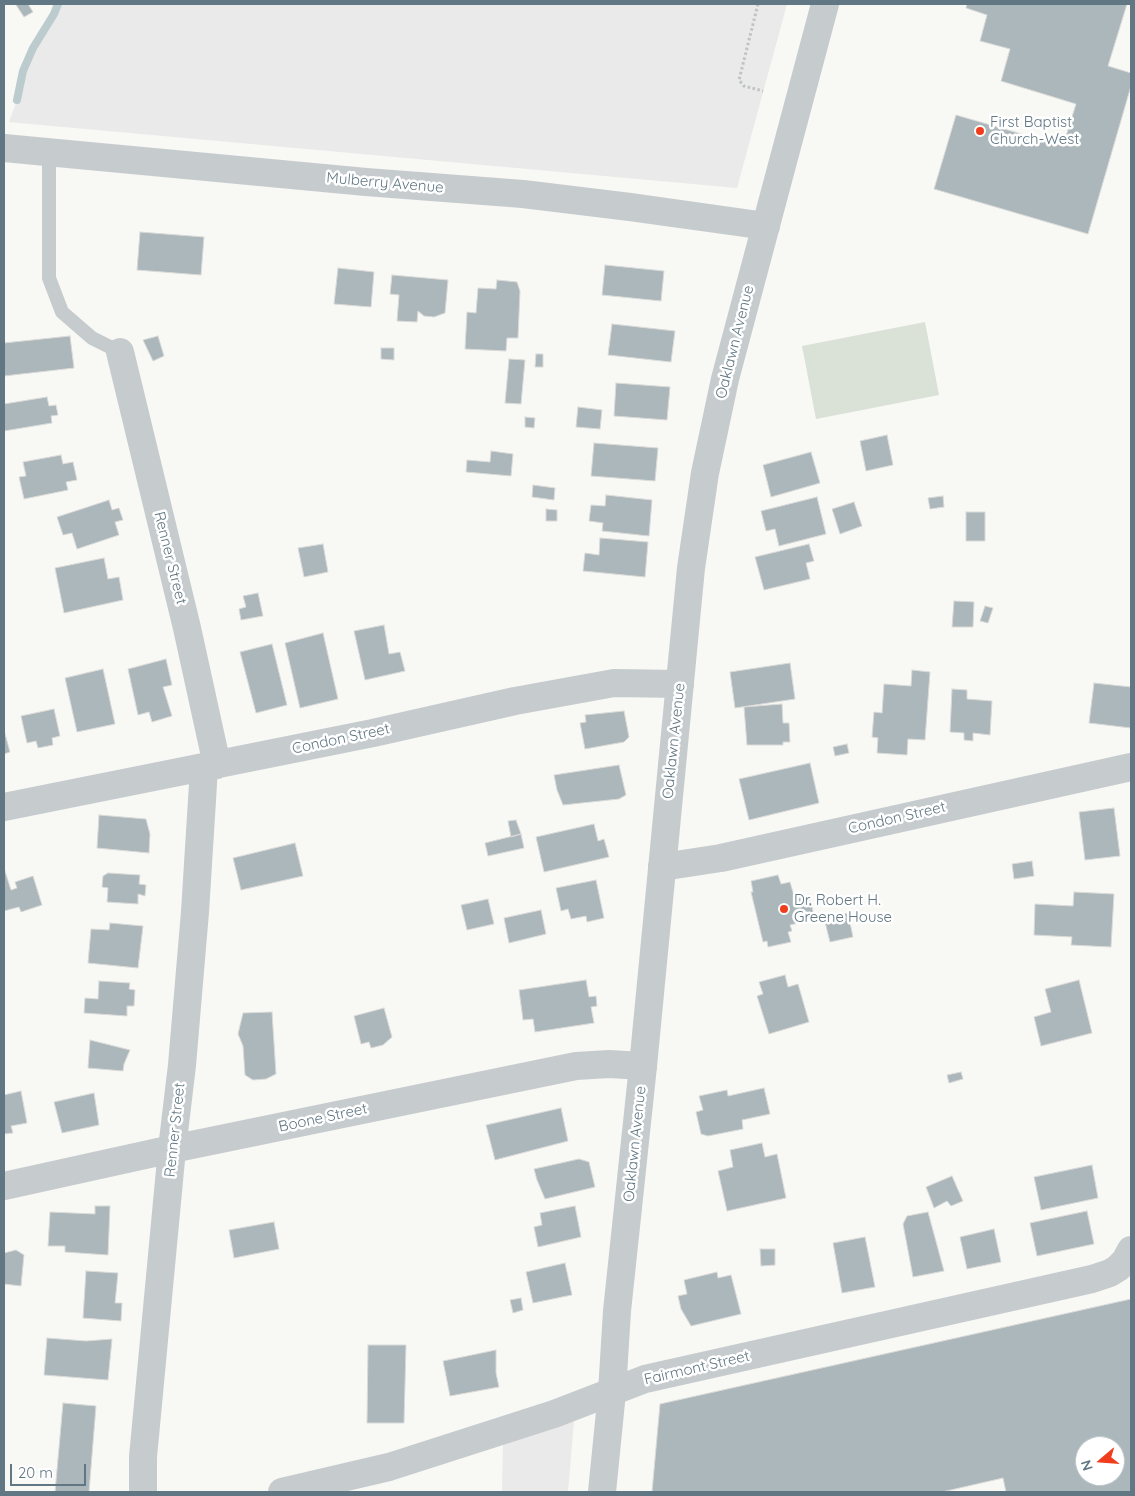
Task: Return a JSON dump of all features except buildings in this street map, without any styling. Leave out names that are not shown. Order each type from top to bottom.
[{"type":"street","name":"Oaklawn Avenue","points":[[602,1492],[612,1392],[617,1310],[643,1066],[691,568],[705,473],[725,379],[825,4]]},
{"type":"street","name":"Mulberry Avenue","points":[[4,148],[523,194],[766,226]]},
{"type":"street","name":"Renner Street","points":[[120,352],[187,628],[210,766],[143,1457],[143,1492]]},
{"type":"street","name":"Condon Street","points":[[4,807],[373,733],[515,701],[614,682],[680,684]]},
{"type":"street","name":"Condon Street","points":[[662,867],[721,858],[1131,767]]},
{"type":"street","name":"Boone Street","points":[[4,1186],[172,1149],[576,1066],[609,1064],[643,1066]]},
{"type":"street","name":"Fairmont Street","points":[[282,1492],[389,1467],[554,1414],[645,1379],[1092,1279],[1110,1273],[1125,1259]]},
{"type":"lane","points":[[49,153],[49,278],[62,312],[92,338],[120,352]]},
{"type":"path","points":[[758,4],[739,80],[744,86],[763,91]]},
{"type":"shaded area","points":[[58,4],[787,4],[737,188],[9,122],[17,100],[23,71],[33,48]]},
{"type":"shaded area","points":[[925,322],[939,395],[816,419],[802,346]]},
{"type":"shaded area","points":[[574,1421],[568,1492],[502,1492],[503,1444]]},
{"type":"waterway","points":[[17,100],[23,71],[33,48],[58,4]]},
{"type":"place","name":"First Baptist Church-West","points":[[980,131]]},
{"type":"place","name":"Dr. Robert H. Greene House","points":[[784,909]]}]
